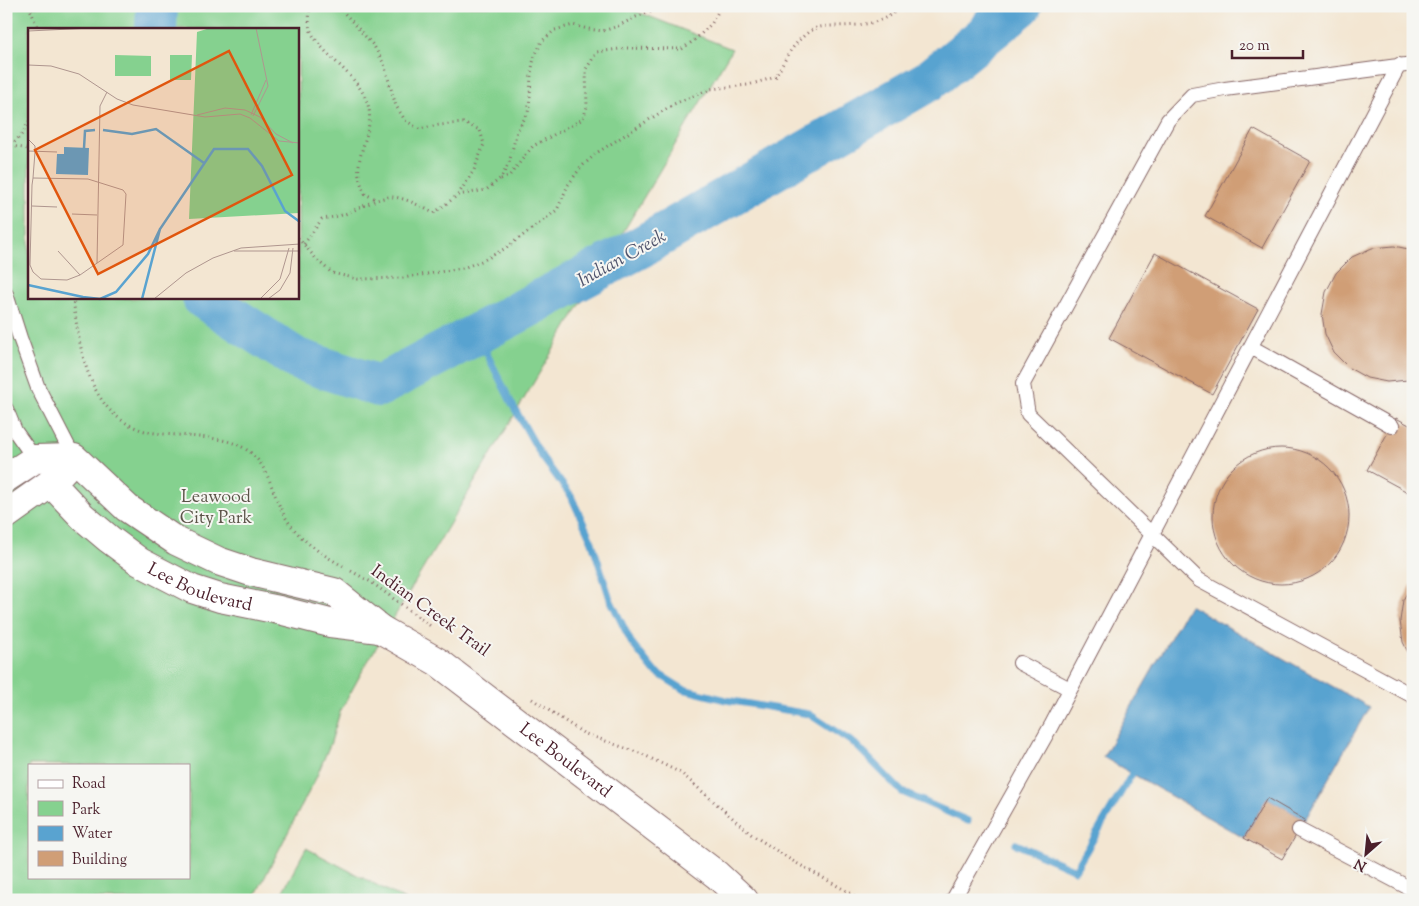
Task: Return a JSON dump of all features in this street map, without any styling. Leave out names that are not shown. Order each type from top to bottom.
[{"type":"street","points":[[6,478],[34,459],[74,458]]},
{"type":"street","points":[[6,515],[51,483],[74,458]]},
{"type":"street","name":"Lee Boulevard","points":[[74,458],[127,508],[176,541],[218,561],[250,572],[334,592],[380,629],[438,662],[717,875],[744,900]]},
{"type":"street","name":"Lee Boulevard","points":[[51,483],[83,517],[109,539],[140,562],[192,589],[220,598],[330,623],[380,629]]},
{"type":"lane","points":[[953,900],[1070,688],[1251,347],[1406,65]]},
{"type":"lane","points":[[1406,65],[1225,89],[1192,96],[1168,120],[1024,384],[1028,414],[1199,580],[1413,696]]},
{"type":"lane","points":[[6,294],[38,388],[74,458]]},
{"type":"lane","points":[[1251,347],[1392,426]]},
{"type":"lane","points":[[6,409],[15,431],[51,483]]},
{"type":"lane","points":[[1020,663],[1070,688]]},
{"type":"lane","points":[[1300,830],[1413,890]]},
{"type":"path","points":[[30,6],[38,28]]},
{"type":"path","points":[[310,6],[309,28],[355,82],[368,103],[371,120],[361,156],[359,176],[365,194],[376,200]]},
{"type":"path","points":[[304,244],[322,219],[340,216],[376,200],[392,196],[411,202],[434,213],[458,195],[474,170],[484,144],[480,130],[463,123],[419,129],[405,120],[396,106],[384,64],[374,46],[338,6]]},
{"type":"path","points":[[449,6],[452,8],[463,6]]},
{"type":"path","points":[[458,195],[486,190],[501,178],[509,163],[517,131],[528,113],[531,73],[534,58],[542,41],[555,30],[573,25],[588,30],[603,31],[667,6]]},
{"type":"path","points":[[494,183],[509,176],[533,146],[583,119],[587,107],[586,69],[597,52],[627,48],[682,49],[696,39],[712,23],[721,6]]},
{"type":"path","points":[[299,239],[318,261],[332,273],[358,279],[403,278],[434,274],[463,268],[484,260],[506,248],[557,210],[568,186],[581,167],[598,152],[674,104],[710,89],[748,85],[776,77],[793,46],[814,28],[868,25],[888,17],[902,6]]},
{"type":"path","points":[[11,146],[23,133],[28,123]]},
{"type":"path","points":[[6,147],[28,149]]},
{"type":"path","name":"Indian Creek Trail","points":[[73,299],[77,329],[87,370],[95,390],[120,420],[142,430],[219,439],[234,443],[247,450],[258,461],[268,476],[283,513],[294,529],[309,544],[371,582],[433,628]]},
{"type":"path","points":[[528,696],[583,733],[642,754],[680,773],[751,834],[791,860],[852,894],[856,900]]},
{"type":"green space","name":"Leawood City Park","points":[[6,6],[623,6],[732,49],[364,668],[340,712],[331,742],[316,778],[253,900],[6,900]]},
{"type":"green space","points":[[306,848],[405,900],[278,900]]},
{"type":"water","points":[[1189,605],[1369,707],[1305,820],[1267,798],[1244,838],[1103,757]]},
{"type":"building","points":[[1253,129],[1310,161],[1262,248],[1205,216]]},
{"type":"building","points":[[1394,246],[1413,250],[1413,378],[1387,382],[1367,378],[1349,368],[1334,353],[1325,334],[1322,314],[1326,292],[1336,273],[1352,257],[1372,248]]},
{"type":"building","points":[[1155,253],[1258,309],[1212,394],[1109,338]]},
{"type":"building","points":[[1396,418],[1413,427],[1413,495],[1367,470]]},
{"type":"building","points":[[1281,448],[1307,453],[1319,459],[1329,468],[1338,478],[1344,490],[1349,516],[1344,542],[1338,554],[1329,564],[1319,573],[1307,579],[1281,584],[1255,579],[1243,573],[1233,564],[1224,554],[1218,542],[1213,516],[1218,490],[1224,478],[1233,468],[1243,459],[1255,453]]},
{"type":"building","points":[[1413,582],[1413,662],[1403,642],[1400,621],[1403,600]]},
{"type":"building","points":[[1267,798],[1305,820],[1282,859],[1244,838]]},
{"type":"waterway","name":"Indian Creek","points":[[156,28],[157,6]]},
{"type":"waterway","points":[[930,80],[985,6]]},
{"type":"waterway","name":"Indian Creek","points":[[205,299],[297,359],[379,386],[639,248],[930,80],[1021,6]]},
{"type":"waterway","points":[[477,334],[512,404],[542,457],[571,496],[592,542],[610,599],[631,642],[654,671],[683,689],[726,700],[809,714],[855,744],[902,792],[968,821]]},
{"type":"waterway","points":[[1016,844],[1075,870],[1132,774]]}]
